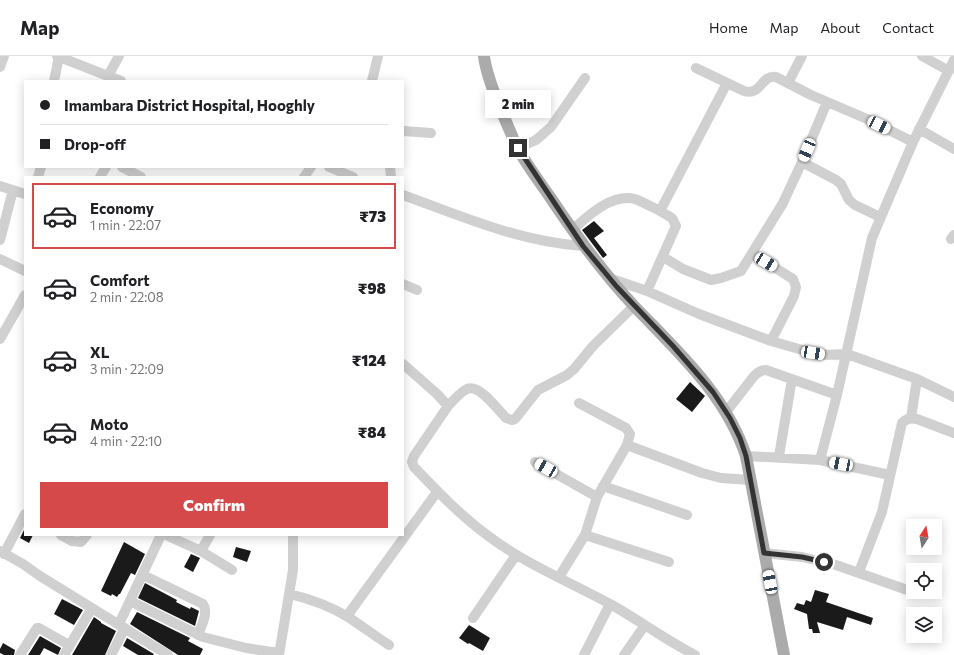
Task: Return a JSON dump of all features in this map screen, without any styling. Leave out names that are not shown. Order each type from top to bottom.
[{"type":"main road","points":[[484,56],[493,90],[518,148],[572,230],[609,278],[673,346],[713,392],[740,438],[746,456],[751,480],[784,655]]},
{"type":"street","points":[[0,67],[4,56]]},
{"type":"street","points":[[54,80],[58,56],[118,80]]},
{"type":"street","points":[[108,76],[119,56]]},
{"type":"street","points":[[372,80],[378,56]]},
{"type":"street","points":[[788,83],[802,56]]},
{"type":"street","points":[[922,56],[949,70]]},
{"type":"street","points":[[820,460],[838,395],[872,238],[913,142],[954,60]]},
{"type":"street","points":[[696,68],[751,93],[756,90],[767,78],[776,77],[913,142]]},
{"type":"street","points":[[518,148],[536,140],[552,127],[585,78]]},
{"type":"street","points":[[660,211],[727,83]]},
{"type":"street","points":[[663,257],[683,269],[710,280],[741,271],[753,254],[783,203],[827,102]]},
{"type":"street","points":[[919,129],[954,149]]},
{"type":"street","points":[[404,131],[431,133]]},
{"type":"street","points":[[802,162],[836,180],[841,184],[849,200],[855,205],[880,217]]},
{"type":"street","points":[[124,168],[139,176]]},
{"type":"street","points":[[331,168],[351,176]]},
{"type":"street","points":[[0,186],[24,194]]},
{"type":"street","points":[[0,240],[13,190]]},
{"type":"street","points":[[404,195],[498,230],[545,241],[583,246]]},
{"type":"street","points":[[572,230],[602,206],[618,200],[634,199],[672,218],[676,226],[647,291]]},
{"type":"street","points":[[753,254],[793,279],[796,287],[794,296],[771,341]]},
{"type":"street","points":[[0,259],[24,271]]},
{"type":"street","points":[[609,278],[647,291],[699,314],[771,341],[800,351],[817,354],[847,354],[917,379],[954,397]]},
{"type":"street","points":[[404,284],[417,290]]},
{"type":"street","points":[[0,339],[24,297]]},
{"type":"street","points":[[404,469],[412,462],[414,456],[448,406],[466,389],[480,390],[506,418],[512,420],[515,419],[538,390],[571,372],[593,346],[634,306]]},
{"type":"street","points":[[404,365],[437,394],[448,406]]},
{"type":"street","points":[[726,412],[758,372],[766,370],[838,395]]},
{"type":"street","points":[[779,456],[792,379]]},
{"type":"street","points":[[911,418],[917,379]]},
{"type":"street","points":[[559,577],[585,534],[597,497],[627,445],[630,434],[626,428],[579,403]]},
{"type":"street","points":[[859,572],[882,512],[902,423],[911,418],[928,422],[954,433]]},
{"type":"street","points":[[627,445],[702,473],[721,478],[751,480]]},
{"type":"street","points":[[746,456],[779,456],[820,460],[890,475]]},
{"type":"street","points":[[412,462],[414,467],[437,492],[477,527],[516,555],[610,604],[695,655]]},
{"type":"street","points":[[535,462],[597,497]]},
{"type":"street","points":[[603,486],[687,514]]},
{"type":"street","points":[[347,616],[437,492]]},
{"type":"street","points":[[24,517],[2,552],[122,626],[163,654]]},
{"type":"street","points":[[585,534],[669,562]]},
{"type":"street","points":[[63,536],[77,542],[81,542],[86,536]]},
{"type":"street","points":[[111,655],[130,601],[161,536]]},
{"type":"street","points":[[168,536],[201,552],[232,570]]},
{"type":"street","points":[[201,552],[209,536]]},
{"type":"street","points":[[130,601],[198,635],[246,648],[279,654],[294,570],[293,536]]},
{"type":"street","points":[[764,553],[802,557],[859,572],[906,589]]},
{"type":"street","points":[[473,618],[516,555]]},
{"type":"street","points":[[143,575],[203,604],[205,614],[198,635]]},
{"type":"street","points":[[290,594],[323,604],[347,616],[389,645]]},
{"type":"street","points":[[584,655],[610,604]]},
{"type":"street","points":[[64,655],[92,608]]},
{"type":"street","points":[[624,655],[645,625]]},
{"type":"street","points":[[20,655],[36,628],[39,628],[69,645]]},
{"type":"building","points":[[594,221],[604,231],[594,238],[607,255],[603,258],[582,230]]},
{"type":"building","points":[[690,382],[705,396],[692,412],[676,399]]},
{"type":"building","points":[[24,530],[24,536],[32,536],[29,543],[20,538]]},
{"type":"building","points":[[124,542],[145,554],[135,575],[131,573],[120,594],[117,597],[112,594],[111,596],[101,591]]},
{"type":"building","points":[[236,547],[251,551],[247,562],[233,557]]},
{"type":"building","points":[[191,554],[200,558],[193,572],[184,567]]},
{"type":"building","points":[[145,583],[177,600],[176,602],[190,609],[191,607],[199,611],[195,626],[138,598]]},
{"type":"building","points":[[815,590],[829,594],[826,602],[873,618],[871,625],[847,617],[843,630],[817,622],[820,633],[813,633],[812,629],[809,629],[807,614],[794,609],[797,603],[804,605],[806,600],[811,602]]},
{"type":"building","points":[[62,599],[83,610],[74,625],[54,614]]},
{"type":"building","points":[[137,612],[190,638],[188,641],[203,649],[200,655],[178,655],[130,624]]},
{"type":"building","points":[[94,617],[101,623],[116,631],[105,655],[72,655]]},
{"type":"building","points":[[469,625],[490,638],[483,651],[459,638]]},
{"type":"building","points":[[40,636],[61,648],[58,655],[44,648],[40,655],[28,655]]},
{"type":"building","points":[[127,638],[154,654],[138,655],[123,646]]},
{"type":"building","points":[[3,643],[15,650],[14,655],[4,655],[0,653]]},
{"type":"route","points":[[518,148],[583,246],[617,287],[673,346],[713,392],[730,418],[740,438],[746,456],[764,553],[802,557],[824,562]]}]
